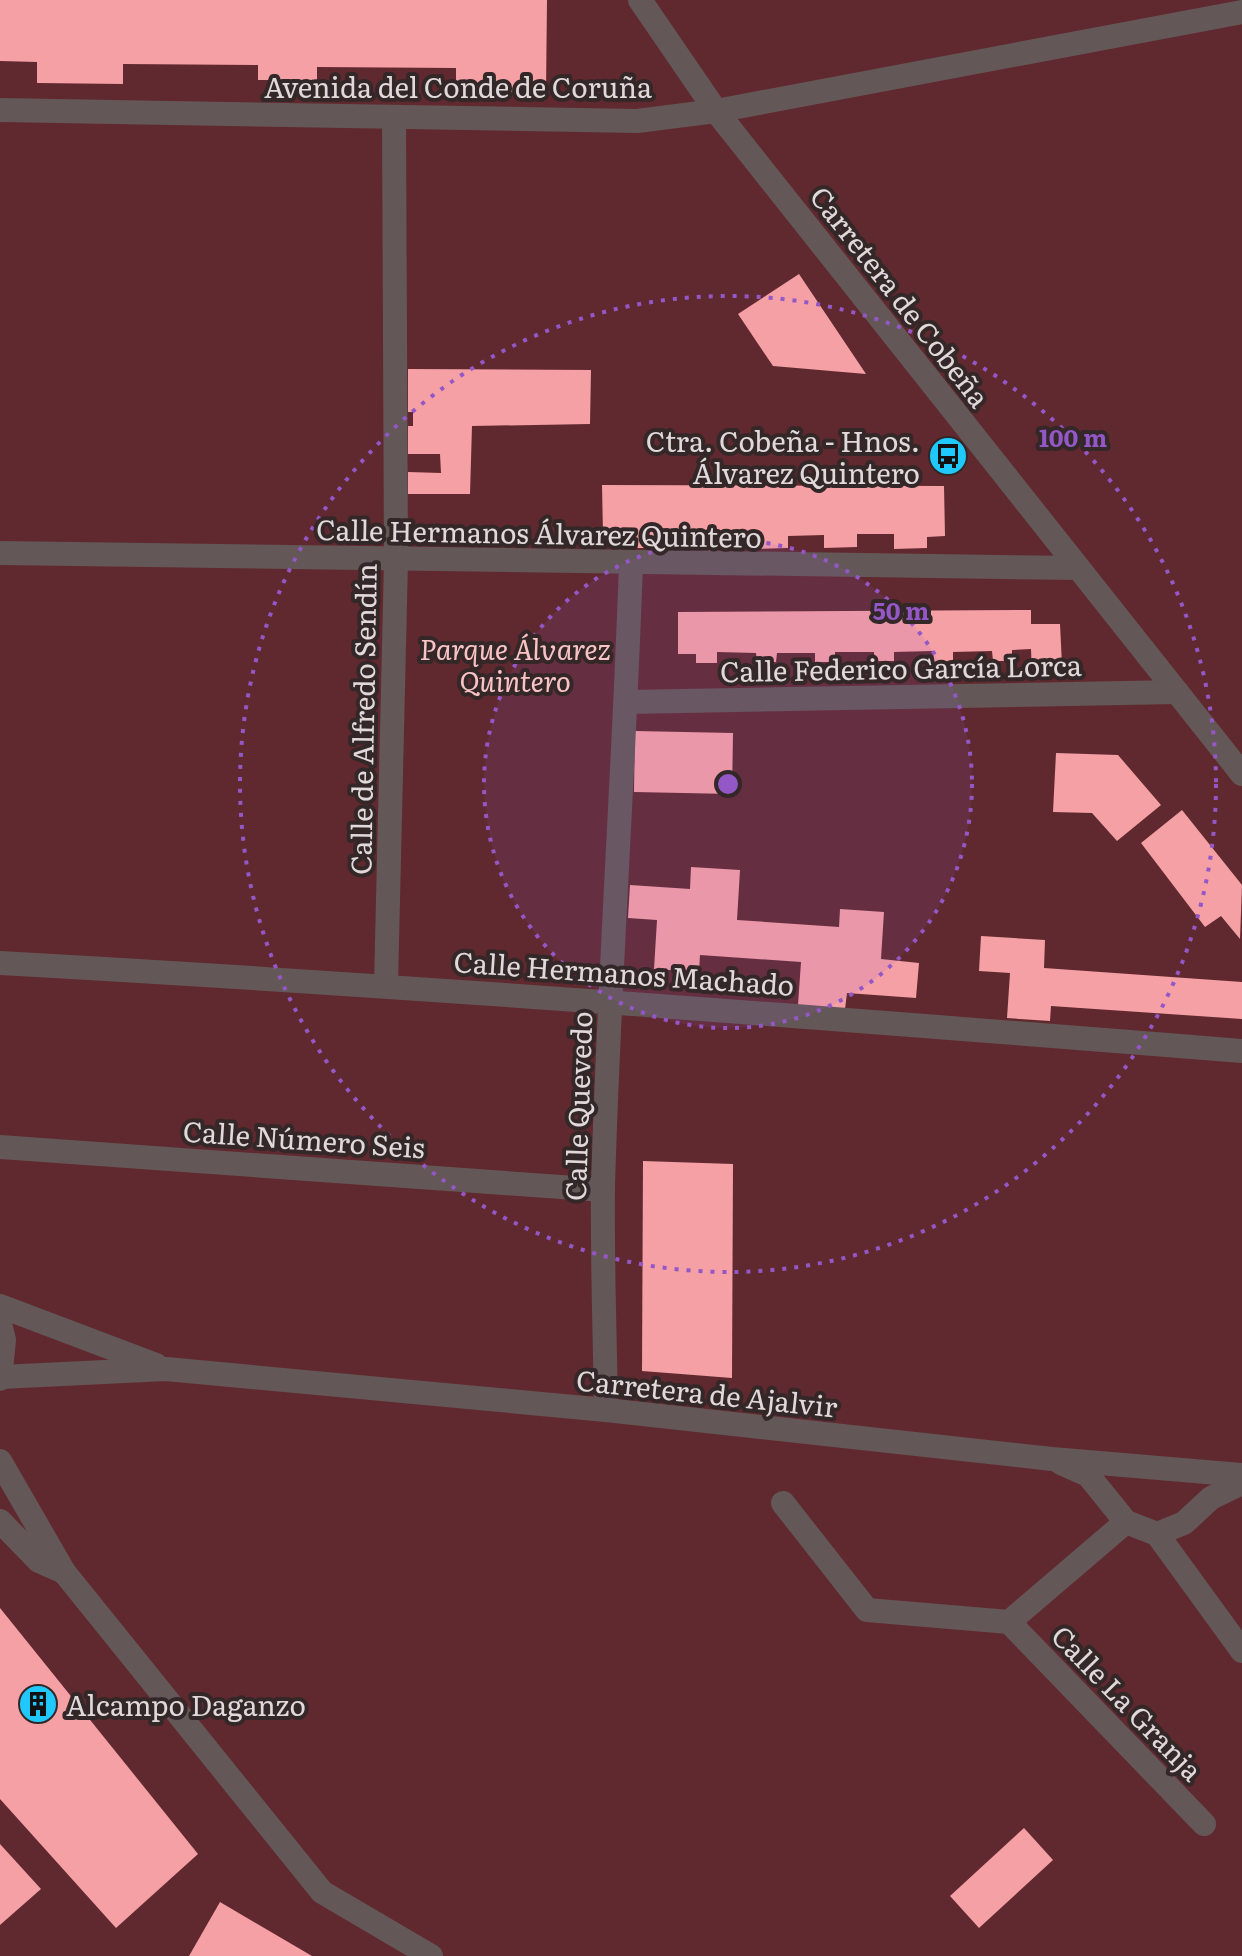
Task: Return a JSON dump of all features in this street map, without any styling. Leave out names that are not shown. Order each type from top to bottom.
[{"type":"street","name":"Carretera de Cobeña","points":[[640,0],[716,111],[1078,568],[1177,692],[1230,740],[1242,774]]},
{"type":"street","name":"Avenida del Conde de Coruña","points":[[0,110],[637,121],[716,111],[1242,12]]},
{"type":"street","name":"Calle de Alfredo Sendín","points":[[386,985],[396,561],[394,118]]},
{"type":"street","name":"Calle Hermanos Álvarez Quintero","points":[[0,553],[396,561],[1078,568]]},
{"type":"street","name":"Calle Quevedo","points":[[606,1410],[603,1190],[609,1000],[631,563]]},
{"type":"street","name":"Calle Federico García Lorca","points":[[626,702],[1177,692]]},
{"type":"street","name":"Calle Hermanos Machado","points":[[0,963],[609,1000],[1242,1051]]},
{"type":"street","name":"Calle Número Seis","points":[[0,1147],[603,1190]]},
{"type":"street","name":"Carretera de Ajalvir","points":[[0,1306],[166,1369]]},
{"type":"street","points":[[0,1324],[4,1340],[0,1378]]},
{"type":"street","name":"Carretera de Ajalvir","points":[[0,1378],[166,1369],[606,1410],[1052,1459],[1242,1475]]},
{"type":"street","points":[[1052,1459],[1088,1475],[1126,1522],[1157,1534],[1231,1623],[1242,1651]]},
{"type":"street","points":[[0,1461],[64,1572],[322,1892],[415,1952]]},
{"type":"street","points":[[1157,1534],[1184,1523],[1211,1498],[1242,1483]]},
{"type":"street","name":"Calle La Granja","points":[[783,1503],[867,1610],[1009,1622],[1204,1824]]},
{"type":"street","points":[[0,1521],[39,1561],[64,1572]]},
{"type":"street","name":"Calle La Granja","points":[[1009,1622],[1126,1522]]},
{"type":"green space","name":"Parque Álvarez Quintero","points":[[0,0],[1242,0],[1242,1956],[0,1956]]},
{"type":"building","points":[[0,0],[547,0],[546,92],[456,92],[456,68],[317,67],[317,80],[258,80],[258,65],[123,64],[123,84],[37,83],[37,62],[0,61]]},
{"type":"building","points":[[799,274],[866,374],[773,366],[738,314]]},
{"type":"building","points":[[408,369],[591,370],[590,424],[472,426],[470,494],[408,494],[408,472],[441,473],[440,454],[408,454],[408,426],[413,426],[413,412],[408,412]]},
{"type":"building","points":[[602,485],[944,486],[945,536],[927,537],[927,548],[894,549],[894,534],[857,534],[857,547],[824,548],[824,535],[788,536],[788,548],[756,549],[755,534],[718,534],[718,551],[686,550],[686,535],[651,536],[651,548],[617,548],[617,535],[603,534]]},
{"type":"building","points":[[1031,610],[1031,624],[1060,624],[1062,665],[1042,666],[1041,676],[1032,676],[1031,649],[1012,650],[1012,661],[993,661],[992,651],[953,652],[953,661],[934,662],[933,651],[894,652],[894,661],[874,661],[874,652],[835,652],[835,662],[815,662],[815,653],[777,653],[776,662],[757,663],[756,653],[717,652],[717,663],[696,663],[696,654],[678,654],[678,612]]},
{"type":"building","points":[[635,731],[733,733],[732,794],[634,792]]},
{"type":"building","points":[[1056,753],[1118,755],[1161,805],[1117,841],[1092,813],[1053,812]]},
{"type":"building","points":[[1182,810],[1242,885],[1240,939],[1221,916],[1205,927],[1141,843]]},
{"type":"building","points":[[691,867],[740,870],[737,920],[839,927],[840,909],[884,912],[881,959],[919,963],[916,998],[847,993],[845,1009],[798,1005],[801,962],[700,955],[699,972],[654,969],[657,920],[628,918],[630,885],[690,889]]},
{"type":"building","points":[[981,936],[1045,940],[1044,968],[1242,982],[1242,1019],[1051,1006],[1050,1021],[1007,1018],[1010,973],[979,971]]},
{"type":"building","points":[[643,1161],[733,1164],[732,1378],[642,1371]]},
{"type":"building","name":"Alcampo Daganzo","points":[[0,1608],[198,1854],[116,1928],[0,1799]]},
{"type":"building","points":[[1024,1828],[1053,1860],[979,1928],[950,1896]]},
{"type":"building","points":[[0,1844],[41,1889],[0,1925]]},
{"type":"building","points":[[220,1902],[312,1956],[189,1956]]},
{"type":"place","name":"Ctra. Cobeña - Hnos. Álvarez Quintero","points":[[948,456]]},
{"type":"place","name":"Alcampo Daganzo","points":[[38,1704]]}]
